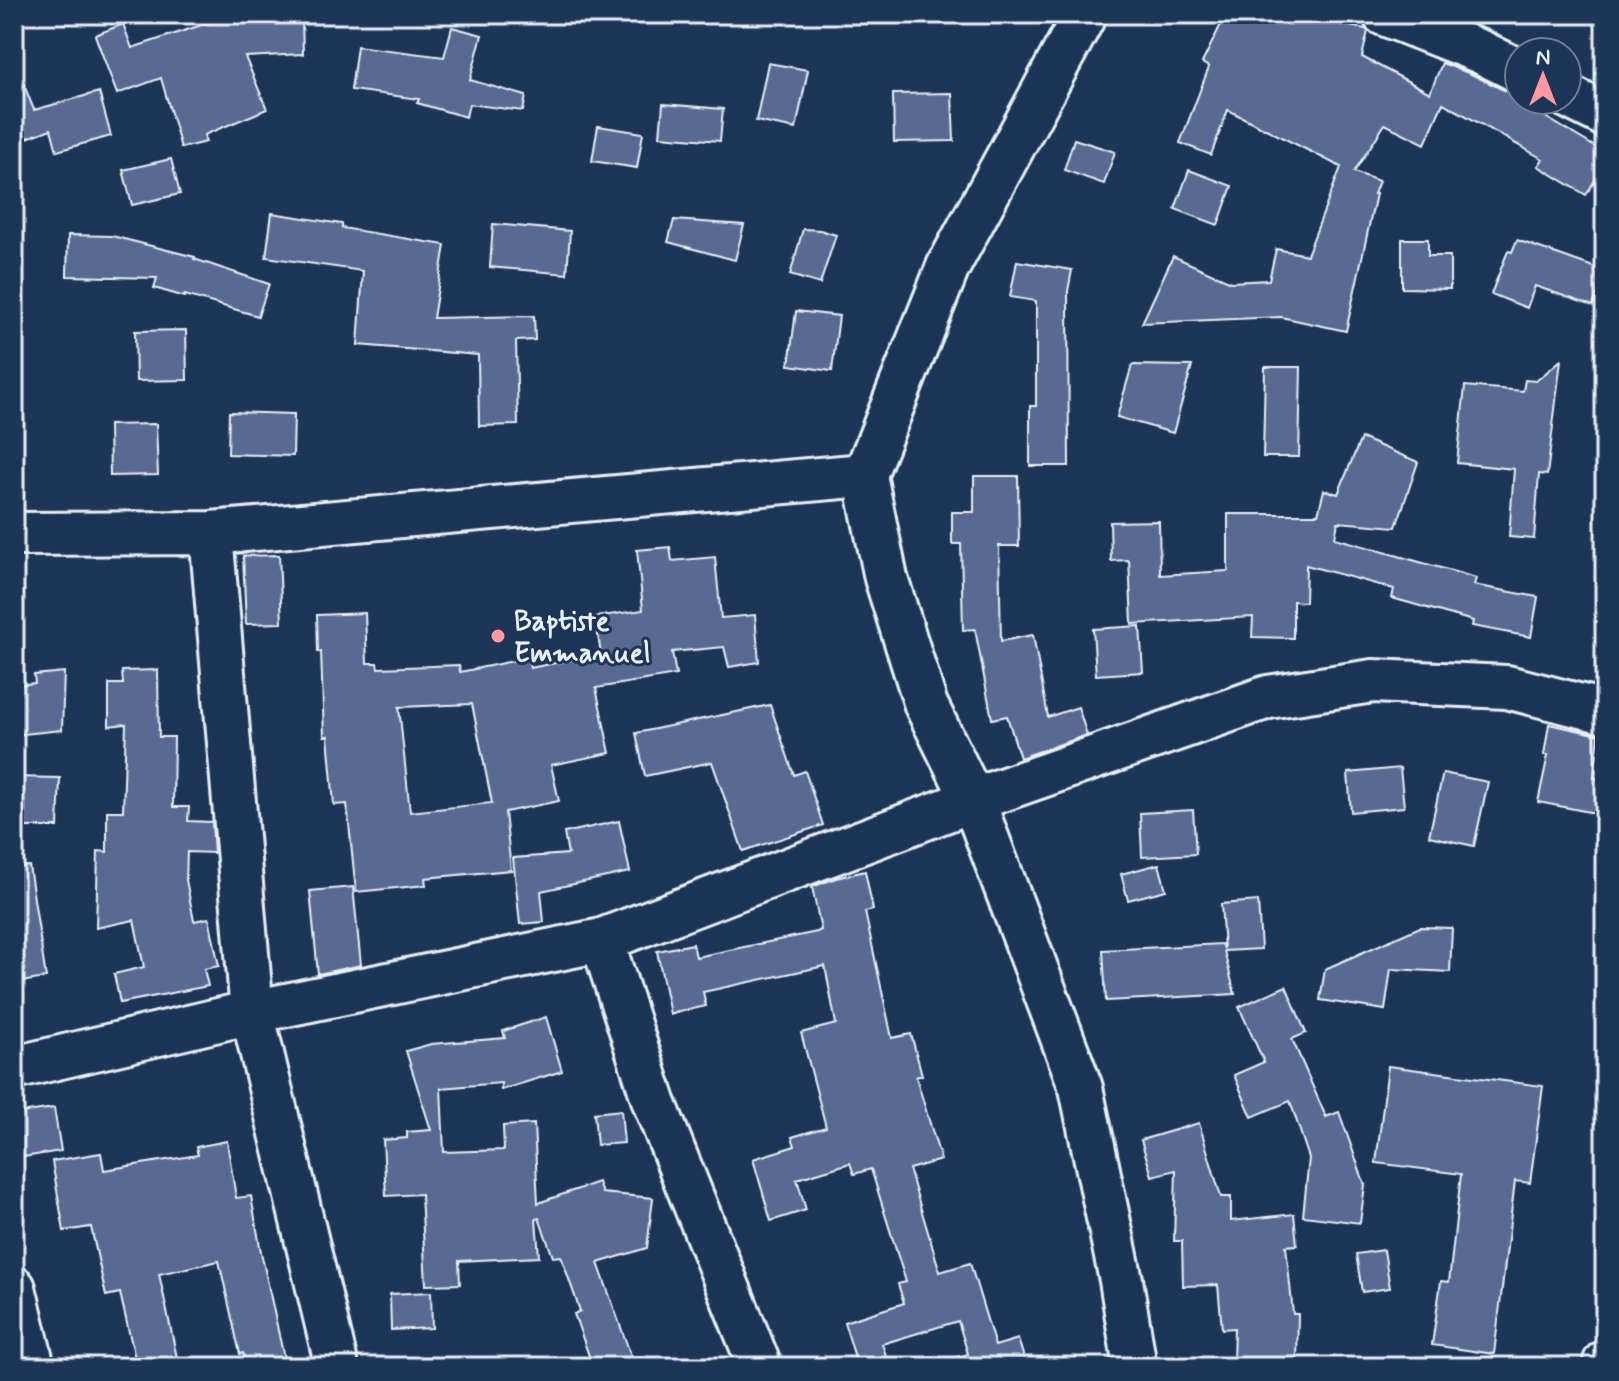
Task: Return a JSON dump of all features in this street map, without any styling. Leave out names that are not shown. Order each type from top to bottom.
[{"type":"street","points":[[1085,14],[948,267],[865,475],[886,578],[926,705],[973,800],[1081,1088],[1121,1280],[1135,1367]]},
{"type":"street","points":[[1384,14],[1503,63]]},
{"type":"street","points":[[1583,104],[1605,115]]},
{"type":"street","points":[[14,534],[211,533],[865,475]]},
{"type":"street","points":[[211,533],[252,1012],[337,1367]]},
{"type":"street","points":[[14,1068],[252,1012],[602,940],[973,800],[1268,697],[1373,681],[1507,687],[1605,712]]},
{"type":"street","points":[[602,940],[654,1102],[760,1367]]},
{"type":"street","points":[[14,1288],[33,1367]]},
{"type":"building","points":[[1226,14],[1301,14],[1365,29],[1368,31],[1362,57],[1430,93],[1442,63],[1471,74],[1503,90],[1503,116],[1544,116],[1605,153],[1605,164],[1586,195],[1538,166],[1543,159],[1443,103],[1425,144],[1385,124],[1354,172],[1379,181],[1346,331],[1281,317],[1142,323],[1173,256],[1231,282],[1269,280],[1276,249],[1307,255],[1341,167],[1228,110],[1211,155],[1180,143],[1209,67],[1202,63]]},
{"type":"building","points":[[232,15],[234,20],[302,18],[303,54],[245,57],[267,109],[204,135],[206,142],[181,148],[161,78],[117,94],[95,35],[123,24],[132,48]]},
{"type":"building","points":[[452,27],[482,35],[470,80],[526,96],[523,111],[469,104],[466,117],[417,103],[419,99],[351,90],[357,46],[444,57]]},
{"type":"building","points":[[768,63],[808,70],[796,129],[756,121]]},
{"type":"building","points":[[14,65],[34,110],[99,92],[111,136],[57,151],[51,129],[14,143]]},
{"type":"building","points":[[952,93],[954,141],[894,142],[893,94]]},
{"type":"building","points":[[663,104],[723,109],[720,141],[660,136]]},
{"type":"building","points":[[598,126],[643,133],[637,168],[592,161]]},
{"type":"building","points":[[1074,139],[1115,152],[1104,184],[1064,170]]},
{"type":"building","points":[[171,159],[180,194],[132,205],[123,170]]},
{"type":"building","points":[[1189,170],[1232,186],[1218,225],[1175,209]]},
{"type":"building","points":[[272,213],[445,245],[433,318],[534,316],[535,340],[516,341],[518,425],[479,426],[478,355],[358,345],[363,271],[266,257]]},
{"type":"building","points":[[674,220],[744,225],[735,260],[668,242]]},
{"type":"building","points":[[493,224],[570,231],[567,274],[490,267]]},
{"type":"building","points":[[803,229],[836,235],[820,284],[790,275]]},
{"type":"building","points":[[68,235],[112,236],[195,257],[269,284],[258,316],[154,288],[157,278],[67,276]]},
{"type":"building","points":[[1402,239],[1428,239],[1428,256],[1450,256],[1450,289],[1402,288]]},
{"type":"building","points":[[1517,240],[1605,271],[1593,306],[1535,286],[1527,308],[1491,294],[1508,251],[1512,252]]},
{"type":"building","points":[[1017,261],[1072,270],[1068,291],[1069,466],[1030,466],[1030,406],[1036,406],[1036,301],[1010,297]]},
{"type":"building","points":[[796,311],[839,316],[832,371],[789,365]]},
{"type":"building","points":[[186,330],[187,380],[136,381],[135,331]]},
{"type":"building","points":[[1561,360],[1547,475],[1539,474],[1534,539],[1509,537],[1514,469],[1457,463],[1465,386],[1523,391],[1525,380],[1536,381]]},
{"type":"building","points":[[1132,365],[1192,366],[1173,433],[1117,417]]},
{"type":"building","points":[[1265,367],[1301,367],[1299,457],[1263,457]]},
{"type":"building","points":[[229,412],[294,414],[293,456],[228,454]]},
{"type":"building","points":[[156,424],[158,475],[110,476],[109,425]]},
{"type":"building","points":[[1361,438],[1418,462],[1396,527],[1338,522],[1335,538],[1476,578],[1474,585],[1538,597],[1531,637],[1472,626],[1473,621],[1392,598],[1394,589],[1306,565],[1305,602],[1293,601],[1293,638],[1252,637],[1253,617],[1132,624],[1129,560],[1111,561],[1110,522],[1159,521],[1160,575],[1228,571],[1228,514],[1318,514],[1324,490],[1338,494]]},
{"type":"building","points":[[974,476],[1018,476],[1019,546],[999,546],[1001,641],[1033,635],[1048,717],[1078,707],[1087,735],[1020,758],[1007,716],[992,719],[975,629],[963,630],[961,544],[952,544],[952,512],[974,512]]},
{"type":"building","points":[[670,547],[672,561],[715,557],[721,618],[755,615],[759,662],[729,667],[724,647],[672,652],[676,675],[596,688],[610,753],[551,765],[559,801],[505,812],[511,870],[425,878],[426,885],[356,892],[347,804],[334,805],[328,736],[324,736],[317,615],[365,613],[367,663],[377,663],[378,668],[459,665],[460,672],[528,658],[530,668],[601,654],[595,617],[643,610],[637,550]],"holes":[[[472,704],[492,803],[410,812],[399,707]]]},
{"type":"building","points":[[279,555],[282,623],[246,624],[243,556]]},
{"type":"building","points":[[1140,626],[1143,672],[1096,675],[1093,629]]},
{"type":"building","points":[[158,670],[159,737],[174,737],[173,807],[189,807],[188,821],[212,822],[214,853],[187,852],[186,880],[194,921],[209,918],[219,966],[204,969],[208,986],[120,1003],[114,974],[144,967],[134,920],[96,928],[98,851],[107,852],[107,811],[123,811],[126,724],[109,726],[109,684],[123,684],[122,671]]},
{"type":"building","points":[[64,672],[62,730],[14,735],[14,685],[35,683],[34,675]]},
{"type":"building","points":[[770,705],[794,775],[805,771],[823,825],[743,851],[712,762],[645,776],[636,733]]},
{"type":"building","points":[[1549,724],[1599,735],[1594,778],[1605,780],[1605,815],[1538,802],[1548,755],[1544,755]]},
{"type":"building","points":[[1400,768],[1404,807],[1351,812],[1348,773]]},
{"type":"building","points":[[1443,773],[1488,782],[1474,846],[1429,836]]},
{"type":"building","points":[[14,777],[60,778],[58,827],[25,827],[25,805],[14,805]]},
{"type":"building","points":[[1193,810],[1196,854],[1142,857],[1140,813]]},
{"type":"building","points":[[619,821],[630,872],[541,891],[544,922],[520,924],[513,858],[568,854],[564,833]]},
{"type":"building","points":[[1159,864],[1166,890],[1128,900],[1121,874]]},
{"type":"building","points":[[29,866],[46,978],[14,983],[14,867]]},
{"type":"building","points":[[865,871],[873,910],[865,912],[892,1038],[911,1034],[922,1075],[916,1077],[941,1160],[909,1169],[940,1272],[970,1263],[995,1346],[1018,1339],[1027,1367],[948,1367],[947,1360],[968,1354],[958,1321],[882,1344],[890,1367],[858,1367],[844,1322],[904,1303],[898,1284],[906,1282],[871,1169],[854,1174],[850,1163],[797,1179],[806,1210],[771,1221],[753,1159],[795,1146],[792,1137],[826,1127],[801,1033],[836,1024],[825,966],[703,992],[706,1006],[670,1014],[657,951],[693,944],[696,957],[817,932],[821,930],[812,887]]},
{"type":"building","points":[[353,887],[361,965],[318,974],[310,891]]},
{"type":"building","points":[[1258,901],[1261,949],[1224,951],[1235,994],[1106,1001],[1103,950],[1222,944],[1224,949],[1221,904]]},
{"type":"building","points":[[1420,927],[1452,928],[1450,972],[1391,969],[1385,1010],[1320,1000],[1325,969]]},
{"type":"building","points":[[1286,986],[1306,1033],[1292,1039],[1326,1117],[1339,1112],[1365,1185],[1360,1223],[1303,1216],[1309,1158],[1290,1101],[1252,1117],[1234,1075],[1264,1062],[1239,1007]]},
{"type":"building","points":[[546,1017],[562,1071],[501,1090],[501,1083],[441,1088],[444,1152],[504,1150],[503,1126],[534,1124],[538,1203],[598,1182],[602,1193],[653,1198],[647,1248],[598,1263],[635,1367],[593,1367],[574,1314],[580,1311],[561,1256],[553,1257],[539,1218],[536,1219],[539,1257],[459,1261],[460,1284],[426,1285],[421,1194],[386,1196],[383,1140],[407,1138],[407,1132],[431,1130],[406,1051],[431,1044],[505,1038],[503,1031]]},
{"type":"building","points":[[1388,1066],[1543,1086],[1530,1183],[1515,1181],[1494,1354],[1432,1345],[1441,1281],[1449,1282],[1461,1174],[1376,1163]]},
{"type":"building","points":[[54,1108],[61,1151],[17,1158],[14,1114]]},
{"type":"building","points":[[621,1110],[624,1143],[597,1145],[594,1113]]},
{"type":"building","points":[[1199,1123],[1221,1197],[1231,1197],[1231,1221],[1294,1214],[1297,1245],[1286,1246],[1293,1314],[1298,1314],[1297,1364],[1233,1363],[1234,1328],[1222,1329],[1218,1285],[1183,1286],[1182,1241],[1174,1241],[1176,1170],[1152,1176],[1141,1140]]},
{"type":"building","points":[[227,1141],[236,1198],[251,1196],[286,1367],[247,1367],[243,1353],[240,1354],[219,1261],[159,1274],[179,1367],[137,1367],[120,1293],[106,1296],[91,1227],[64,1231],[52,1161],[101,1153],[104,1170],[198,1155],[196,1147]]},
{"type":"building","points":[[1384,1250],[1390,1288],[1362,1292],[1356,1254]]},
{"type":"building","points":[[431,1292],[432,1328],[391,1330],[390,1294]]},
{"type":"place","name":"Baptiste Emmanuel","points":[[498,636]]}]
